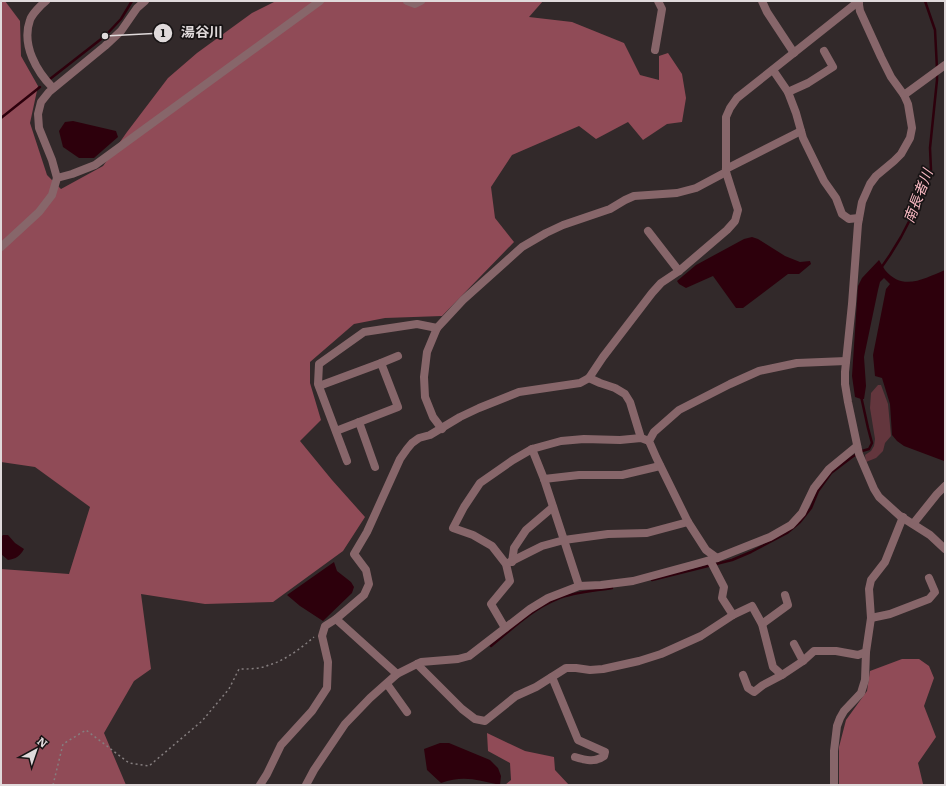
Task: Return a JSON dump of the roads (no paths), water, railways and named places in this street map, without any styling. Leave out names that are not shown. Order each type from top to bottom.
[{"type":"street","points":[[46,1],[30,19],[28,46],[35,65],[53,88]]},
{"type":"street","points":[[1,247],[39,212],[52,195],[57,178],[52,160],[39,128],[38,114],[41,102],[53,88],[105,46],[121,31],[137,8],[144,1]]},
{"type":"street","points":[[57,178],[95,165],[320,1]]},
{"type":"street","points":[[407,1],[415,4],[421,1]]},
{"type":"street","points":[[655,50],[662,10],[658,1]]},
{"type":"street","points":[[762,1],[767,12],[794,53]]},
{"type":"street","points":[[260,785],[268,774],[281,746],[312,710],[327,688],[328,662],[322,636],[324,628],[364,595],[369,584],[366,570],[354,554],[367,532],[400,459],[407,449],[418,438],[430,435],[460,417],[519,392],[580,383],[589,378],[603,357],[661,283],[679,271],[727,230],[735,221],[738,210],[726,171],[726,117],[737,98],[859,1]]},
{"type":"street","points":[[859,1],[860,11],[881,57],[891,77],[904,95],[908,104],[912,128],[910,138],[901,154],[876,176],[870,184],[862,202],[859,218],[845,384],[857,446],[874,489],[879,497],[903,517],[930,535],[945,548]]},
{"type":"street","points":[[788,92],[808,83],[833,67],[824,51]]},
{"type":"street","points":[[904,95],[944,65]]},
{"type":"street","points":[[773,70],[788,92],[803,138],[824,181],[836,198],[842,214],[849,219],[859,218]]},
{"type":"street","points":[[442,429],[433,417],[425,397],[424,377],[426,352],[437,328],[463,300],[522,247],[546,233],[610,209],[634,196],[677,193],[696,188],[801,131]]},
{"type":"street","points":[[648,230],[679,271]]},
{"type":"street","points":[[347,461],[318,384],[319,364],[364,332],[417,324],[437,328]]},
{"type":"street","points":[[319,386],[398,356]]},
{"type":"street","points":[[649,441],[654,432],[678,410],[759,371],[797,363],[846,361]]},
{"type":"street","points":[[336,430],[398,407],[381,363]]},
{"type":"street","points":[[589,378],[616,388],[625,394],[630,402],[641,438]]},
{"type":"street","points":[[359,422],[375,467]]},
{"type":"street","points":[[509,563],[492,546],[473,535],[453,528],[464,507],[480,483],[532,449],[561,441],[620,440],[641,438],[649,441],[688,522],[713,559],[724,587],[722,598],[733,615]]},
{"type":"street","points":[[306,785],[314,770],[345,724],[370,698],[397,674],[421,662],[458,659],[469,656],[505,628],[548,598],[579,586],[601,586],[632,581],[713,559],[770,537],[791,525],[802,513],[814,488],[829,470],[857,446]]},
{"type":"street","points":[[532,449],[544,479],[579,586]]},
{"type":"street","points":[[544,479],[579,475],[622,475],[660,466]]},
{"type":"street","points":[[913,524],[945,486]]},
{"type":"street","points":[[505,628],[491,604],[510,581],[509,563],[514,548],[526,530],[553,507]]},
{"type":"street","points":[[834,785],[834,751],[837,726],[844,711],[861,693],[865,680],[866,652],[871,618],[869,589],[871,580],[885,562],[903,517]]},
{"type":"street","points":[[509,563],[542,546],[564,540],[608,534],[647,533],[688,522]]},
{"type":"street","points":[[871,618],[890,614],[929,598],[935,592],[929,578]]},
{"type":"street","points":[[762,624],[788,605],[785,595]]},
{"type":"street","points":[[417,664],[462,709],[475,719],[485,721],[516,696],[536,687],[566,668],[590,670],[603,669],[639,661],[701,636],[733,615],[752,606],[762,624],[773,667],[782,675]]},
{"type":"street","points":[[336,619],[397,674]]},
{"type":"street","points":[[794,644],[803,661]]},
{"type":"street","points":[[743,675],[748,688],[754,692],[803,661],[814,651],[836,651],[858,656],[866,652]]},
{"type":"street","points":[[552,677],[578,740],[605,752],[604,756],[599,760],[585,760],[575,757]]},
{"type":"street","points":[[387,684],[407,712]]},
{"type":"waterway","points":[[50,79],[105,36],[121,19],[132,1]]},
{"type":"waterway","name":"南長者川","points":[[925,1],[935,30],[937,69]]},
{"type":"waterway","name":"南長者川","points":[[881,268],[901,237],[916,208],[931,170],[930,148],[937,74]]},
{"type":"waterway","points":[[1,118],[40,87]]},
{"type":"waterway","points":[[652,580],[732,560],[787,533],[800,522],[811,508],[818,491],[831,473],[852,457],[869,449],[872,443],[861,396]]},
{"type":"waterway","points":[[491,646],[522,620],[548,603],[570,595],[612,588]]},
{"type":"place","name":"湯谷川","points":[[105,36]]}]
